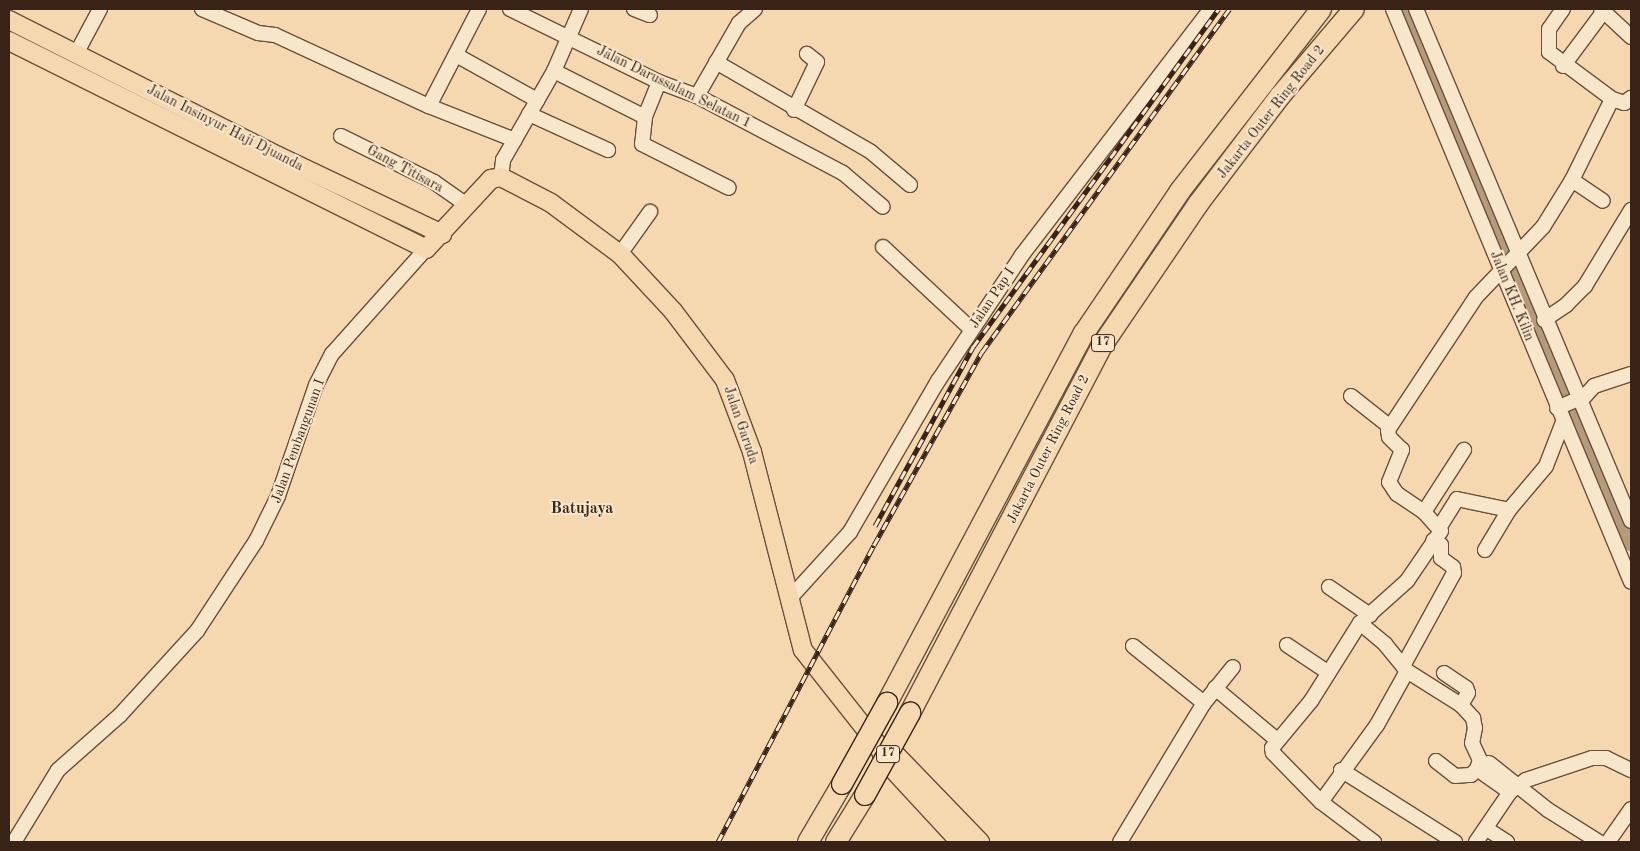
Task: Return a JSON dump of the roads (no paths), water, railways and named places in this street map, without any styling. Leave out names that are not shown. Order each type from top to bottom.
[{"type":"highway","name":"Jakarta Outer Ring Road 2","points":[[808,842],[887,703],[1084,333],[1180,191],[1321,9]]},
{"type":"highway","name":"Jakarta Outer Ring Road 2","points":[[836,842],[865,795],[910,714],[1103,344],[1198,204],[1280,96],[1354,9]]},
{"type":"main road","name":"Jalan Insinyur Haji Djuanda","points":[[9,20],[278,156],[442,234]]},
{"type":"main road","name":"Jalan Insinyur Haji Djuanda","points":[[9,41],[426,249]]},
{"type":"main road","name":"Jalan Pembangunan I","points":[[426,249],[442,234],[491,179],[501,177]]},
{"type":"main road","name":"Jalan Garuda","points":[[501,177],[551,203],[620,254],[673,311],[725,380],[752,452],[803,650],[878,745],[894,753],[950,822],[960,842]]},
{"type":"main road","name":"Jalan Garuda","points":[[950,822],[980,842]]},
{"type":"street","points":[[76,54],[100,9]]},
{"type":"street","points":[[202,9],[258,32],[275,35],[429,106],[515,140]]},
{"type":"street","points":[[429,106],[479,9]]},
{"type":"street","name":"Jalan Darussalam Selatan 1","points":[[510,9],[570,36],[659,82],[697,96],[842,173],[883,207]]},
{"type":"street","points":[[501,177],[503,160],[554,72],[581,9]]},
{"type":"street","points":[[634,9],[650,15]]},
{"type":"street","points":[[697,96],[739,22],[755,9]]},
{"type":"street","name":"Jalan Pap I","points":[[790,598],[850,532],[971,329],[1022,255],[1211,9]]},
{"type":"street","name":"Jalan KH. Kilin","points":[[1393,9],[1511,262],[1544,320],[1568,403],[1563,422],[1631,582]]},
{"type":"street","name":"Jalan KH. Kilin","points":[[1416,9],[1511,262],[1568,403],[1631,521]]},
{"type":"street","points":[[1563,9],[1547,37],[1549,52],[1563,66],[1612,99],[1624,103],[1631,98]]},
{"type":"street","points":[[1563,66],[1602,10],[1631,37]]},
{"type":"street","points":[[794,110],[817,62],[807,54]]},
{"type":"street","points":[[456,55],[537,100]]},
{"type":"street","points":[[716,62],[794,110],[871,152],[910,185]]},
{"type":"street","points":[[554,72],[644,117]]},
{"type":"street","points":[[659,82],[644,117],[642,144],[729,188]]},
{"type":"street","points":[[1321,802],[1341,770],[1377,725],[1454,573],[1453,567],[1441,558],[1441,545],[1424,512],[1397,494],[1389,482],[1402,450],[1389,437],[1389,426],[1476,297],[1543,226],[1572,180],[1612,99]]},
{"type":"street","points":[[529,114],[608,150]]},
{"type":"street","name":"Gang Titisara","points":[[341,136],[434,182],[467,205]]},
{"type":"street","points":[[1572,180],[1603,201]]},
{"type":"street","points":[[1544,320],[1566,305],[1585,286],[1631,210]]},
{"type":"street","points":[[620,254],[650,212]]},
{"type":"street","points":[[883,246],[971,329]]},
{"type":"street","name":"Jalan Pembangunan I","points":[[14,842],[58,770],[120,715],[197,631],[256,541],[278,496],[316,386],[332,354],[426,249]]},
{"type":"street","points":[[1568,403],[1594,386],[1631,374]]},
{"type":"street","points":[[1351,396],[1389,426]]},
{"type":"street","points":[[1485,550],[1509,510],[1546,466],[1563,422]]},
{"type":"street","points":[[1424,512],[1464,450]]},
{"type":"street","points":[[1374,842],[1321,802],[1273,753],[1272,748],[1311,701],[1365,619],[1408,581],[1457,499],[1509,510]]},
{"type":"street","points":[[1329,587],[1365,619],[1405,669],[1461,706],[1473,718],[1475,728],[1472,743],[1483,766],[1513,788],[1599,842]]},
{"type":"street","points":[[1287,645],[1329,672]]},
{"type":"street","points":[[1132,646],[1204,703]]},
{"type":"street","points":[[1120,842],[1204,703],[1233,667]]},
{"type":"street","points":[[1444,673],[1466,688],[1468,693],[1461,706]]},
{"type":"street","points":[[1215,688],[1277,740]]},
{"type":"street","points":[[1476,842],[1487,829],[1513,788],[1592,758],[1606,758],[1631,770]]},
{"type":"street","points":[[1436,761],[1455,776],[1471,775],[1483,766]]},
{"type":"street","points":[[1341,770],[1455,842]]},
{"type":"street","points":[[1608,842],[1631,810]]},
{"type":"street","points":[[1487,829],[1507,842]]},
{"type":"waterway","points":[[1405,9],[1631,542]]},
{"type":"railway","points":[[875,526],[973,347],[1219,9]]},
{"type":"railway","points":[[718,842],[874,545],[982,352],[1229,9]]},
{"type":"district","name":"Batujaya","points":[[582,509]]}]
